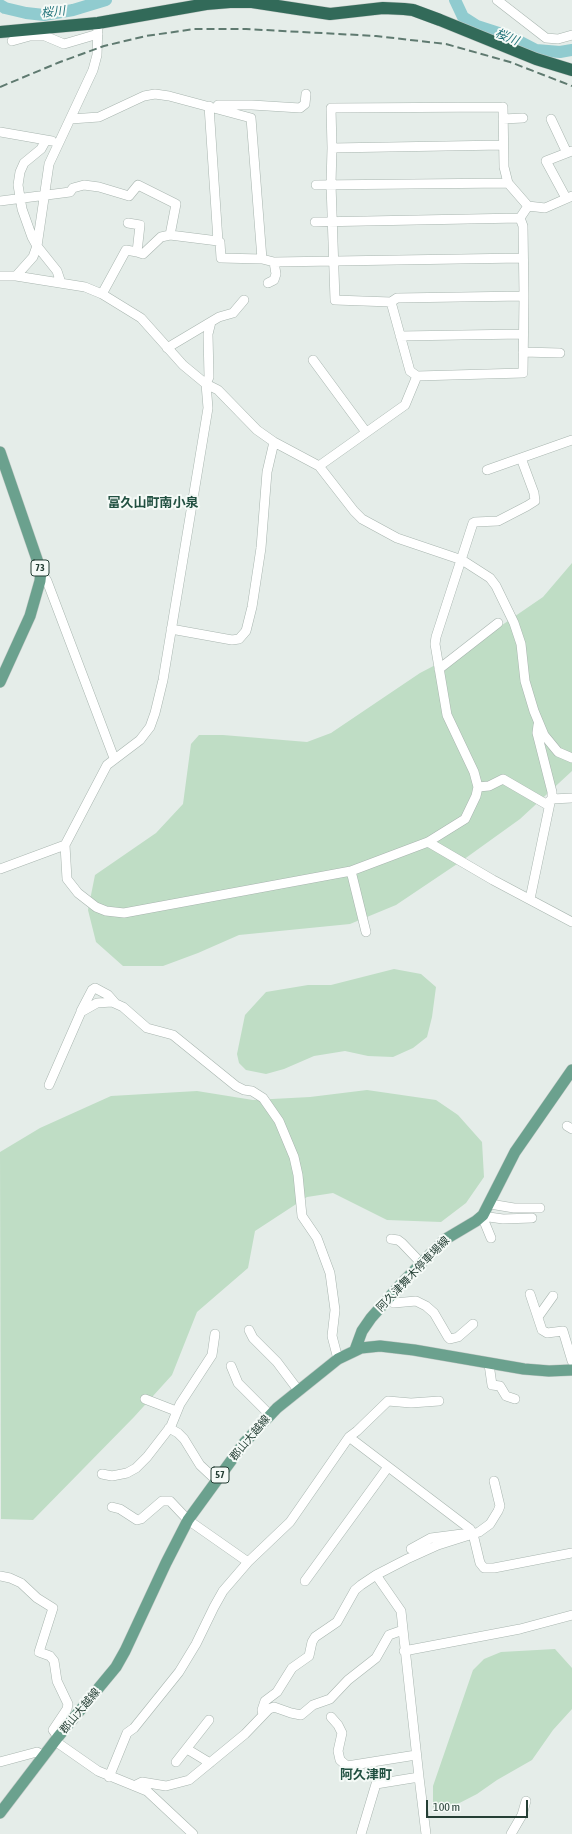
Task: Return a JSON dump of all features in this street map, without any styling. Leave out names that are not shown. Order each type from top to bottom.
[{"type":"highway","points":[[0,32],[98,28],[206,4],[230,2],[252,2],[330,14],[383,8],[404,9],[413,10],[536,59],[572,70]]},
{"type":"main road","name":"73","points":[[0,452],[41,571],[40,581],[30,616],[0,682]]},
{"type":"main road","name":"阿久津舞木停車場線","points":[[355,1350],[362,1331],[387,1300],[444,1240],[482,1216],[490,1204],[515,1152],[572,1070]]},
{"type":"main road","name":"郡山大越線","points":[[0,1813],[56,1739],[116,1667],[188,1520],[216,1480],[244,1443],[269,1414],[338,1358],[355,1350],[373,1346],[391,1346],[489,1364],[537,1371],[572,1370]]},
{"type":"street","points":[[497,0],[546,38],[558,39],[572,35]]},
{"type":"street","points":[[12,40],[30,36],[45,36],[64,44],[98,28],[96,55],[93,70],[49,164],[37,246],[32,257],[16,276]]},
{"type":"street","points":[[70,119],[99,117],[149,94],[169,96],[249,116],[252,119],[262,258]]},
{"type":"street","points":[[212,107],[218,104],[300,108],[305,104],[306,94]]},
{"type":"street","points":[[212,107],[218,241],[220,242],[221,258],[262,258],[274,262],[522,258]]},
{"type":"street","points":[[524,296],[397,298],[391,302],[335,300],[331,184],[331,108],[503,107],[504,167],[508,183],[528,206],[545,208],[569,197],[546,161],[569,152],[551,119]]},
{"type":"street","points":[[503,119],[523,118]]},
{"type":"street","points":[[0,132],[58,143]]},
{"type":"street","points":[[46,140],[41,149],[24,164],[20,172],[18,185],[27,224],[37,246],[57,271],[61,283]]},
{"type":"street","points":[[332,148],[503,145]]},
{"type":"street","points":[[316,184],[508,183]]},
{"type":"street","points":[[0,201],[70,192],[74,188],[84,185],[99,186],[129,196],[138,185],[176,204],[170,235]]},
{"type":"street","points":[[520,218],[528,206]]},
{"type":"street","points":[[315,222],[520,218]]},
{"type":"street","points":[[391,302],[410,371],[417,376],[522,373],[524,296],[522,258],[523,226],[520,218]]},
{"type":"street","points":[[128,223],[140,225],[137,252]]},
{"type":"street","points":[[102,294],[126,250],[143,254],[160,237],[170,235],[218,241]]},
{"type":"street","points":[[268,283],[274,280],[276,274],[274,262]]},
{"type":"street","points":[[0,276],[16,276],[85,286],[102,294],[141,318],[183,365],[206,384],[218,390],[257,430],[274,442],[320,466],[354,511],[370,525],[396,538],[462,560],[490,578],[496,586],[514,623],[521,644],[525,681],[544,735],[558,752],[572,758]]},
{"type":"street","points":[[167,348],[224,314],[232,313],[244,300]]},
{"type":"street","points":[[211,322],[208,334],[209,377],[206,384],[208,408],[163,680],[150,727],[140,740],[114,758],[107,765],[65,845],[67,879],[78,893],[92,904],[112,912],[124,913],[350,871],[428,842],[465,818],[476,796],[478,787],[469,760],[446,715],[435,644],[475,522],[498,521],[535,501],[534,493],[521,458]]},
{"type":"street","points":[[400,336],[523,334]]},
{"type":"street","points":[[523,352],[560,353]]},
{"type":"street","points":[[313,360],[366,432]]},
{"type":"street","points":[[320,466],[405,405],[417,376]]},
{"type":"street","points":[[486,470],[572,440]]},
{"type":"street","points":[[171,629],[232,640],[239,639],[246,631],[252,607],[261,548],[267,472],[274,442]]},
{"type":"street","points":[[41,571],[47,581],[114,758]]},
{"type":"street","points":[[439,669],[498,623]]},
{"type":"street","points":[[530,899],[552,792],[537,733],[539,722]]},
{"type":"street","points":[[478,787],[506,779],[546,804],[551,801],[572,798]]},
{"type":"street","points":[[428,842],[493,880],[572,922]]},
{"type":"street","points":[[0,869],[65,845]]},
{"type":"street","points":[[350,871],[366,932]]},
{"type":"street","points":[[49,1085],[81,1012],[92,990],[95,988],[108,995],[115,1003],[147,1028],[173,1035],[236,1086],[258,1093],[271,1108],[279,1121],[294,1157],[298,1175],[302,1216],[317,1238],[330,1274],[335,1304],[332,1336],[338,1358]]},
{"type":"street","points":[[81,1012],[97,1003],[115,1003]]},
{"type":"street","points":[[490,1204],[514,1208],[540,1208]]},
{"type":"street","points":[[482,1216],[503,1219],[532,1218]]},
{"type":"street","points":[[482,1216],[491,1238]]},
{"type":"street","points":[[391,1239],[398,1240],[402,1243],[422,1264]]},
{"type":"street","points":[[530,1294],[544,1332],[562,1331],[572,1361]]},
{"type":"street","points":[[538,1317],[553,1296]]},
{"type":"street","points":[[387,1300],[394,1303],[416,1301],[426,1306],[434,1314],[450,1339],[458,1337],[473,1324]]},
{"type":"street","points":[[249,1330],[253,1338],[276,1362],[298,1390]]},
{"type":"street","points":[[102,1474],[119,1475],[132,1471],[147,1457],[170,1428],[176,1411],[212,1355],[215,1334]]},
{"type":"street","points":[[489,1364],[492,1385],[500,1386],[506,1396],[514,1399]]},
{"type":"street","points":[[231,1366],[238,1383],[269,1414]]},
{"type":"street","points":[[145,1399],[176,1411]]},
{"type":"street","points":[[109,1776],[127,1733],[134,1728],[179,1672],[196,1644],[223,1591],[248,1562],[290,1522],[349,1437],[388,1401],[411,1403],[439,1401]]},
{"type":"street","points":[[170,1428],[184,1439],[200,1465],[216,1480]]},
{"type":"street","points":[[349,1437],[470,1529],[473,1534],[480,1564],[487,1569],[572,1553]]},
{"type":"street","points":[[305,1581],[388,1468]]},
{"type":"street","points":[[263,1715],[262,1710],[265,1701],[277,1692],[292,1668],[309,1656],[315,1637],[337,1622],[355,1590],[361,1584],[376,1575],[438,1546],[473,1534],[490,1524],[500,1506],[494,1481]]},
{"type":"street","points":[[112,1507],[120,1509],[137,1520],[141,1520],[162,1501],[168,1500],[188,1520],[248,1562]]},
{"type":"street","points":[[411,1549],[432,1538],[459,1534],[473,1534]]},
{"type":"street","points":[[376,1575],[401,1611],[404,1630],[404,1652],[426,1834]]},
{"type":"street","points":[[0,1576],[10,1578],[21,1584],[37,1598],[54,1608],[38,1652],[50,1656],[54,1661],[57,1681],[68,1704],[67,1709],[54,1727],[56,1739],[98,1771],[136,1785],[151,1794],[193,1834]]},
{"type":"street","points":[[404,1652],[520,1629],[572,1616]]},
{"type":"street","points":[[136,1785],[142,1782],[162,1786],[189,1780],[245,1734],[269,1709],[274,1707],[301,1715],[313,1705],[330,1698],[348,1680],[376,1658],[389,1635],[404,1630]]},
{"type":"street","points":[[331,1717],[338,1725],[342,1733],[338,1751],[340,1760],[347,1766],[416,1755]]},
{"type":"street","points":[[176,1762],[209,1720]]},
{"type":"street","points":[[187,1749],[210,1762]]},
{"type":"street","points":[[0,1762],[36,1752],[43,1756]]},
{"type":"street","points":[[361,1834],[376,1784],[419,1777]]},
{"type":"street","points":[[511,1834],[522,1815],[526,1801]]},
{"type":"green space","points":[[572,563],[572,771],[520,819],[463,860],[396,905],[350,924],[239,935],[163,966],[123,966],[96,942],[88,910],[95,875],[156,833],[183,804],[191,744],[199,735],[223,735],[307,742],[331,733],[420,673],[470,647],[543,597]]},
{"type":"green space","points":[[394,969],[421,974],[436,987],[432,1017],[427,1037],[413,1048],[393,1057],[368,1056],[345,1051],[314,1056],[284,1069],[266,1074],[246,1070],[239,1063],[237,1054],[245,1015],[266,992],[308,985],[331,985]]},
{"type":"green space","points":[[367,1090],[436,1100],[458,1115],[482,1142],[484,1177],[466,1203],[441,1222],[387,1220],[333,1193],[307,1197],[255,1231],[248,1268],[197,1312],[172,1375],[134,1417],[33,1520],[1,1519],[0,1152],[40,1128],[111,1096],[197,1091],[253,1100],[310,1097]]},
{"type":"green space","points":[[555,1649],[572,1668],[572,1709],[553,1730],[532,1760],[497,1780],[477,1794],[442,1812],[433,1807],[433,1786],[473,1670],[484,1659],[501,1652]]},
{"type":"waterway","name":"桜川","points":[[0,5],[5,8],[26,13],[44,15],[73,10],[106,0]]},
{"type":"waterway","name":"桜川","points":[[455,0],[463,17],[477,26],[511,37],[536,50],[560,52],[572,50]]},
{"type":"railway","points":[[0,87],[60,62],[104,46],[146,36],[194,29],[246,29],[376,36],[446,44],[510,62],[572,86]]},
{"type":"district","name":"富久山町南小泉","points":[[153,503]]},
{"type":"district","name":"阿久津町","points":[[366,1775]]}]
